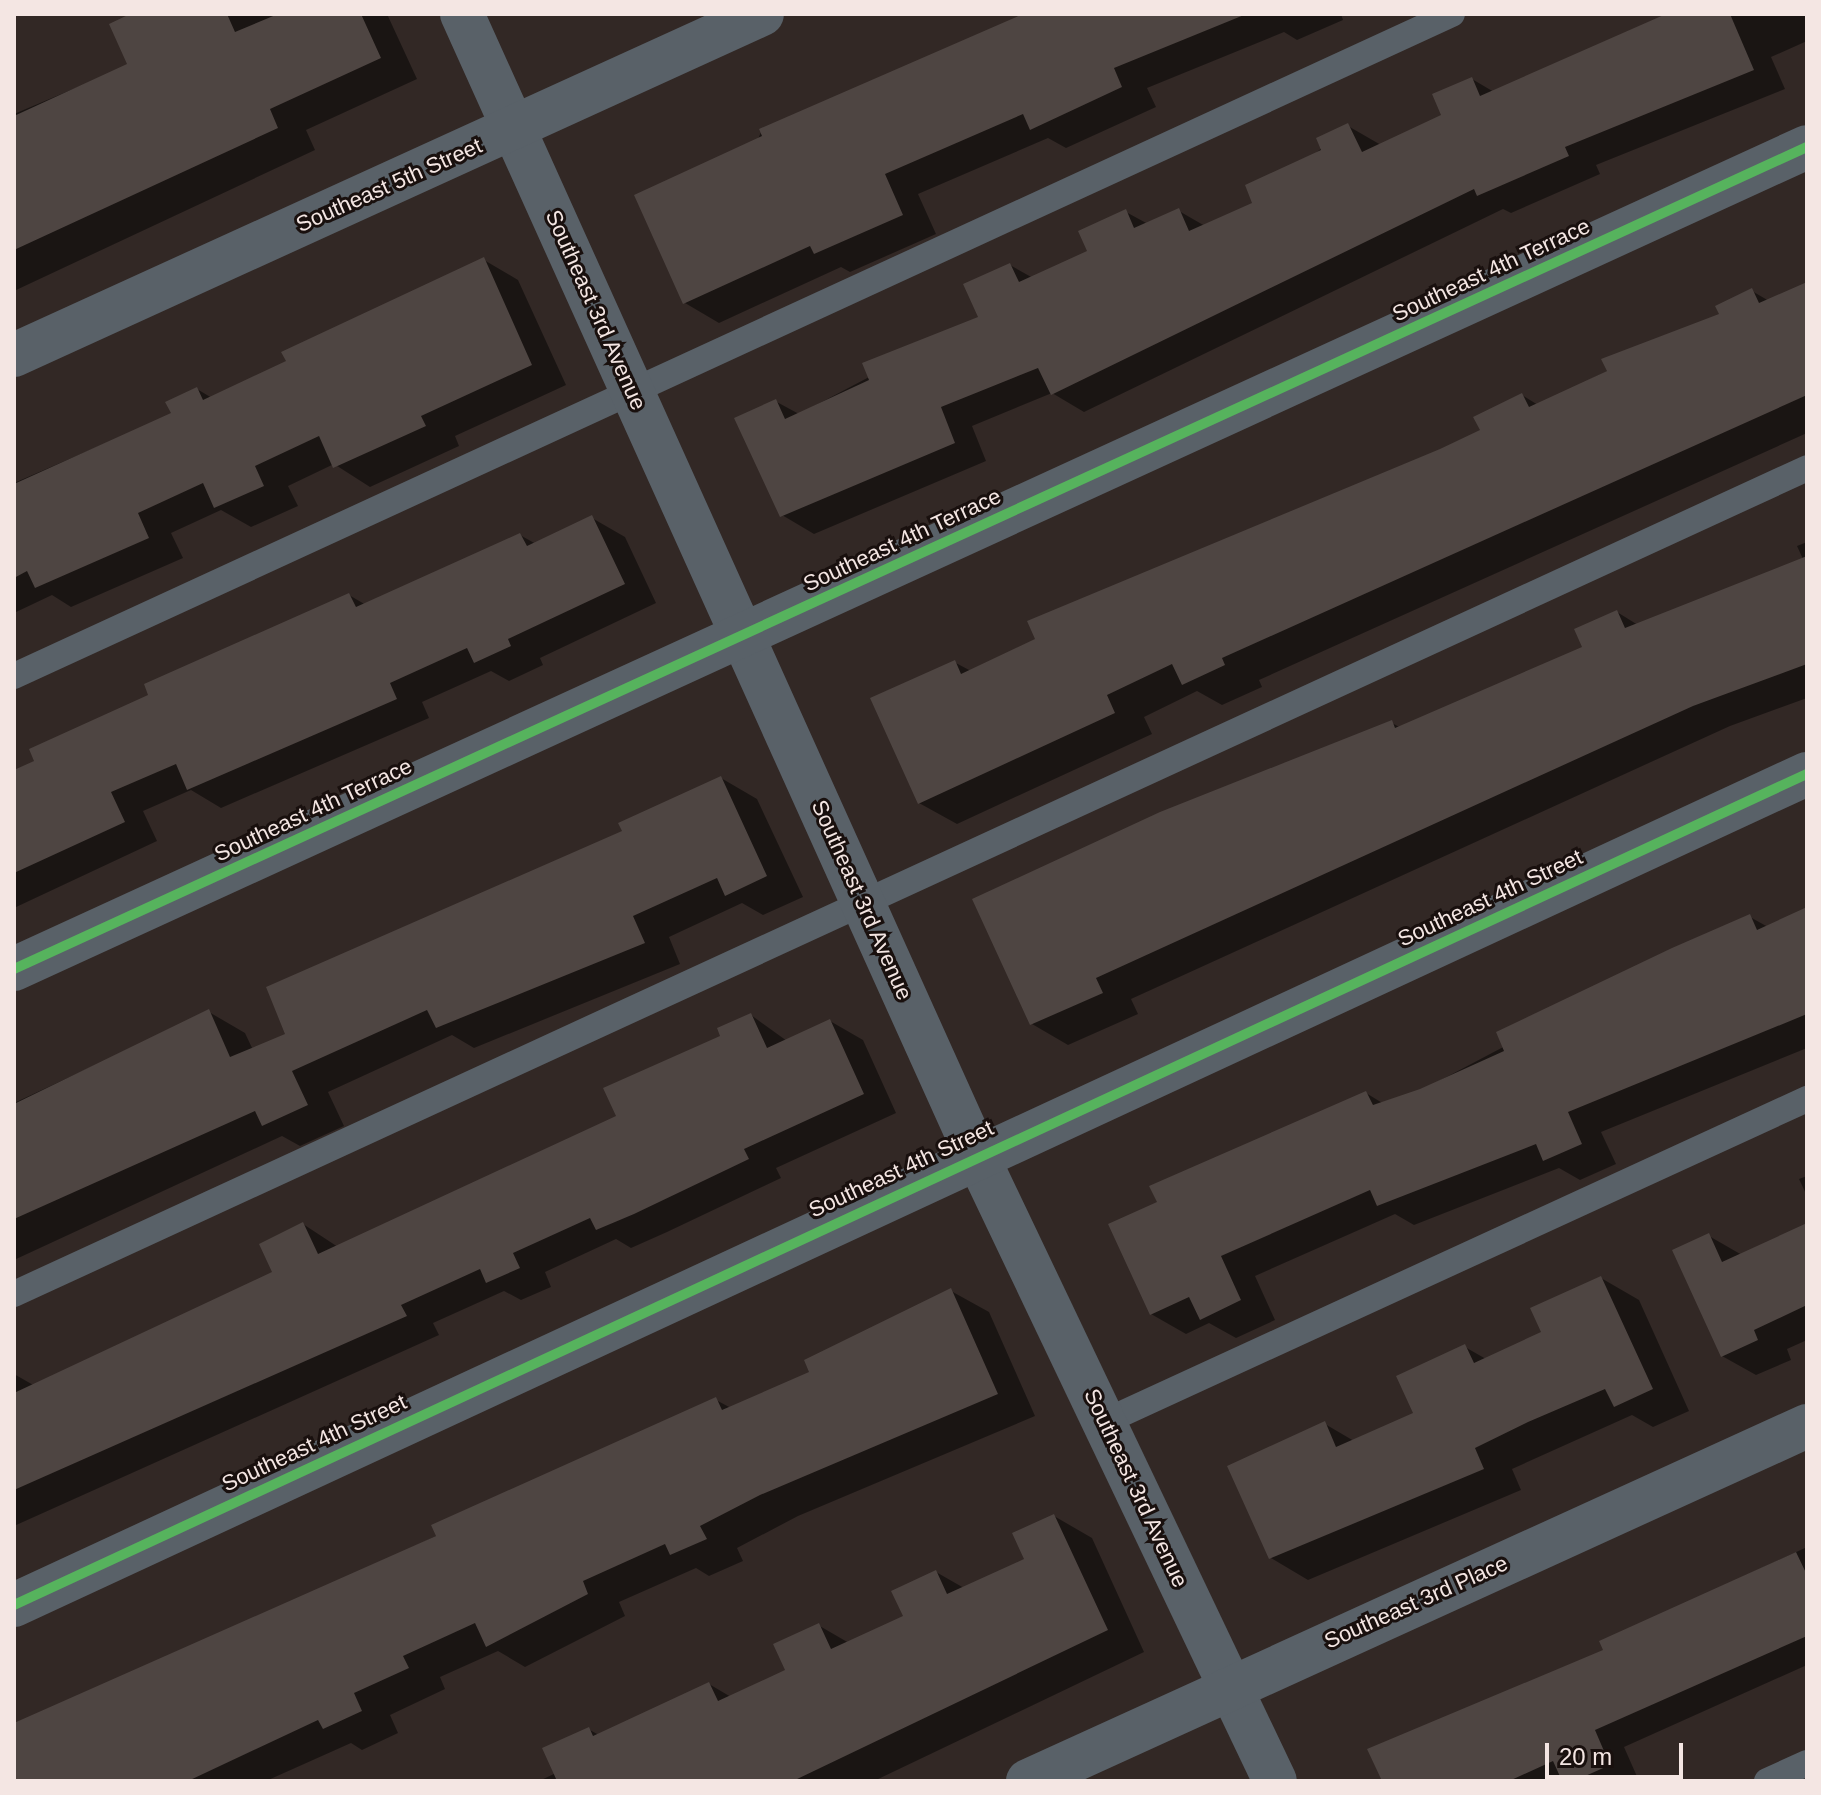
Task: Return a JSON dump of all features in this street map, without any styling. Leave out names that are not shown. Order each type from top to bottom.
[{"type":"street","name":"Southeast 3rd Avenue","points":[[462,14],[977,1156],[1275,1781]]},
{"type":"street","name":"Southeast 5th Street","points":[[14,355],[762,14]]},
{"type":"street","name":"Southeast 4th Terrace","points":[[14,969],[1807,147]]},
{"type":"street","name":"Southeast 4th Street","points":[[14,1605],[977,1156],[1807,774]]},
{"type":"street","name":"Southeast 3rd Place","points":[[1028,1781],[1230,1686],[1807,1426]]},
{"type":"lane","points":[[14,676],[1452,14]]},
{"type":"lane","points":[[14,1294],[862,899],[1807,468]]},
{"type":"lane","points":[[1104,1422],[1807,1099]]},
{"type":"lane","points":[[1767,1781],[1807,1763]]},
{"type":"building","points":[[130,14],[227,14],[235,32],[278,14],[361,14],[381,58],[270,109],[278,128],[14,250],[14,116],[127,64],[109,24]]},
{"type":"building","points":[[1023,14],[1244,15],[1114,68],[1122,87],[1030,130],[1023,114],[885,174],[903,215],[814,254],[810,246],[683,304],[634,195],[762,136],[759,129]]},
{"type":"building","points":[[1666,14],[1730,14],[1754,70],[1565,147],[1569,156],[1477,196],[1474,189],[1051,395],[1038,368],[941,407],[955,443],[780,517],[734,418],[776,399],[785,419],[869,380],[862,363],[978,317],[963,284],[1010,263],[1019,282],[1087,251],[1078,231],[1126,209],[1134,228],[1179,208],[1189,231],[1252,203],[1245,185],[1321,150],[1316,138],[1348,123],[1362,152],[1441,115],[1432,94],[1472,77],[1480,96]]},
{"type":"building","points":[[484,257],[532,365],[421,416],[426,426],[333,468],[319,436],[255,466],[264,486],[214,508],[203,483],[138,513],[149,538],[35,588],[27,571],[14,578],[14,484],[171,413],[165,402],[197,387],[203,400],[286,361],[281,352]]},
{"type":"building","points":[[1807,282],[1807,395],[1222,658],[1225,665],[1182,685],[1172,664],[1107,695],[1115,713],[918,804],[870,698],[955,660],[961,674],[1035,639],[1027,621],[1440,449],[1480,430],[1473,417],[1522,393],[1529,407],[1607,371],[1601,359],[1719,314],[1715,306],[1752,288],[1759,303]]},
{"type":"building","points":[[592,515],[625,584],[508,639],[511,646],[474,663],[467,648],[390,683],[397,699],[187,790],[176,764],[111,792],[125,822],[14,873],[14,770],[34,761],[29,749],[148,695],[144,684],[349,593],[356,607],[520,533],[527,546]]},
{"type":"building","points":[[1807,556],[1807,664],[1693,706],[1096,978],[1103,993],[1030,1025],[972,899],[1160,812],[1392,720],[1395,728],[1582,647],[1574,629],[1617,610],[1625,628]]},
{"type":"building","points":[[721,776],[767,876],[725,896],[717,878],[633,916],[645,943],[436,1028],[427,1010],[292,1071],[308,1105],[262,1126],[255,1111],[14,1219],[14,1104],[209,1009],[230,1057],[285,1034],[266,987],[622,831],[618,823]]},
{"type":"building","points":[[1807,907],[1807,1014],[1568,1112],[1582,1144],[1543,1161],[1536,1144],[1377,1206],[1370,1190],[1221,1256],[1241,1300],[1200,1320],[1189,1297],[1150,1315],[1108,1224],[1157,1202],[1149,1186],[1366,1091],[1373,1105],[1420,1089],[1504,1051],[1496,1032],[1672,948],[1750,914],[1757,930]]},
{"type":"building","points":[[751,1013],[767,1048],[830,1019],[864,1094],[744,1149],[749,1159],[634,1214],[596,1230],[590,1218],[513,1253],[520,1268],[486,1283],[480,1269],[401,1305],[407,1316],[14,1490],[14,1393],[272,1272],[259,1244],[303,1222],[318,1254],[616,1116],[603,1088],[720,1036],[717,1028]]},
{"type":"building","points":[[1807,1223],[1807,1305],[1754,1330],[1758,1340],[1721,1357],[1672,1250],[1709,1233],[1722,1262]]},
{"type":"building","points":[[1601,1276],[1653,1389],[1614,1407],[1605,1389],[1528,1422],[1475,1448],[1484,1469],[1269,1559],[1227,1466],[1325,1421],[1336,1447],[1413,1413],[1396,1376],[1465,1344],[1474,1363],[1541,1332],[1530,1308]]},
{"type":"building","points":[[951,1288],[998,1394],[760,1495],[700,1526],[707,1539],[670,1555],[665,1544],[583,1581],[588,1594],[486,1647],[475,1623],[403,1656],[409,1668],[354,1693],[362,1711],[323,1729],[318,1720],[188,1781],[14,1781],[14,1723],[436,1536],[431,1525],[716,1397],[722,1410],[809,1372],[804,1360]]},
{"type":"building","points":[[1054,1514],[1108,1630],[793,1781],[557,1781],[542,1748],[589,1727],[593,1736],[709,1682],[718,1701],[785,1670],[773,1644],[819,1623],[831,1649],[903,1616],[891,1591],[936,1570],[947,1594],[1024,1559],[1012,1533]]},
{"type":"building","points":[[1796,1552],[1807,1575],[1807,1636],[1595,1730],[1610,1765],[1574,1781],[1562,1781],[1553,1761],[1509,1781],[1382,1781],[1367,1749],[1603,1650],[1599,1641]]},
{"type":"cycle path","points":[[14,969],[1807,147]]},
{"type":"cycle path","points":[[14,1605],[1807,774]]}]
